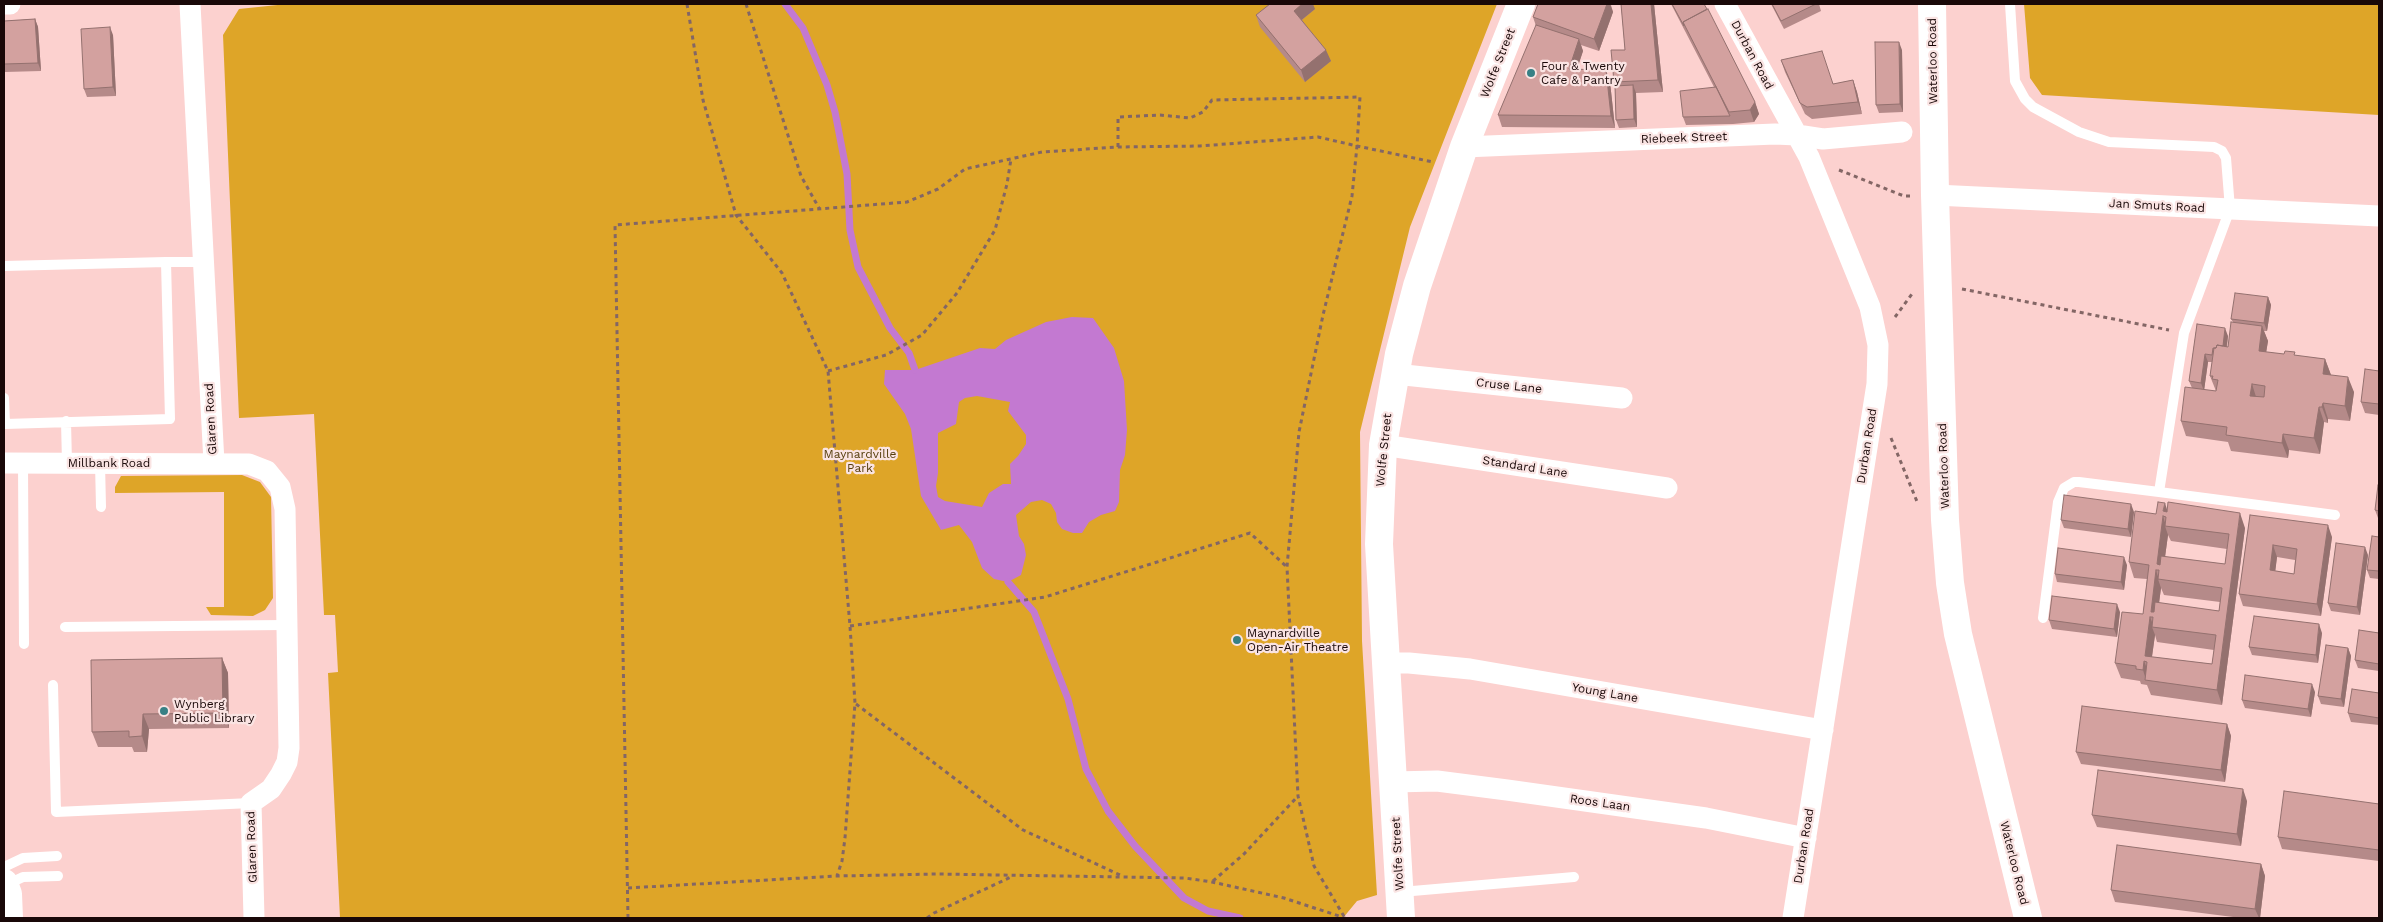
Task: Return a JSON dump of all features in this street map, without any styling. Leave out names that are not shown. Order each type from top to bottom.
[{"type":"street","points":[[4,4],[10,4]]},
{"type":"street","name":"Glaren Road","points":[[190,4],[214,463],[249,464],[258,467],[270,475],[280,487],[285,509],[288,755],[281,774],[271,789],[250,803],[254,918]]},
{"type":"street","name":"Wolfe Street","points":[[1401,905],[1379,544],[1383,445],[1395,374],[1417,286],[1464,147],[1521,4]]},
{"type":"street","name":"Durban Road","points":[[1725,4],[1809,157],[1870,307],[1878,345],[1877,384],[1793,918]]},
{"type":"street","name":"Waterloo Road","points":[[1932,4],[1925,196],[1950,583],[1958,634],[2028,918]]},
{"type":"street","name":"Riebeek Street","points":[[1464,147],[1797,135],[1823,139],[1902,132]]},
{"type":"street","name":"Jan Smuts Road","points":[[1925,196],[2379,216]]},
{"type":"street","name":"Cruse Lane","points":[[1395,374],[1622,398]]},
{"type":"street","name":"Standard Lane","points":[[1383,445],[1667,488]]},
{"type":"street","name":"Millbank Road","points":[[13,463],[214,463]]},
{"type":"street","name":"Young Lane","points":[[1386,663],[1409,663],[1470,670],[1823,730]]},
{"type":"street","name":"Roos Laan","points":[[1393,782],[1437,781],[1507,790],[1706,818],[1806,838]]},
{"type":"street","points":[[4,879],[8,894],[8,918]]},
{"type":"lane","points":[[2010,4],[2015,81],[2025,99],[2033,107],[2071,129],[2109,142],[2214,147],[2222,150],[2226,158],[2230,209],[2184,333],[2159,492]]},
{"type":"lane","points":[[4,398],[5,424],[170,418],[166,262]]},
{"type":"lane","points":[[4,266],[202,262]]},
{"type":"lane","points":[[66,422],[67,463]]},
{"type":"lane","points":[[13,463],[24,644]]},
{"type":"lane","points":[[100,463],[100,507]]},
{"type":"lane","points":[[2042,618],[2058,502],[2064,488],[2074,482],[2335,516]]},
{"type":"lane","points":[[65,627],[286,626]]},
{"type":"lane","points":[[53,685],[56,812],[250,803]]},
{"type":"lane","points":[[4,879],[23,858],[58,856]]},
{"type":"lane","points":[[4,879],[58,876]]},
{"type":"lane","points":[[1401,905],[1574,877]]},
{"type":"path","points":[[688,4],[703,100],[736,215],[782,274],[828,371],[855,703],[845,838],[842,861],[837,876]]},
{"type":"path","points":[[746,4],[801,176],[819,208]]},
{"type":"path","points":[[1118,147],[1118,117],[1160,115],[1190,118],[1202,112],[1212,100],[1360,97],[1352,196],[1323,315],[1299,432],[1287,567],[1298,796],[1314,866],[1345,918]]},
{"type":"path","points":[[628,918],[616,225],[907,202],[938,188],[966,169],[1042,152],[1118,147],[1200,146],[1318,137],[1441,163]]},
{"type":"path","points":[[828,371],[886,355],[922,335],[956,293],[995,230],[1007,184],[1011,159]]},
{"type":"path","points":[[1838,169],[1904,196],[1925,196]]},
{"type":"path","points":[[1895,318],[1918,286]]},
{"type":"path","points":[[1958,289],[2184,333]]},
{"type":"path","points":[[1889,432],[1921,510]]},
{"type":"path","points":[[850,626],[1044,597],[1250,532],[1287,567]]},
{"type":"path","points":[[855,703],[1023,830],[1122,876]]},
{"type":"path","points":[[1212,882],[1244,854],[1298,796]]},
{"type":"path","points":[[628,888],[837,876],[1122,876],[1186,878],[1284,898],[1345,918]]},
{"type":"path","points":[[926,918],[1014,876]]},
{"type":"green space","name":"Maynardville Park","points":[[287,4],[1497,4],[1410,227],[1360,432],[1362,641],[1377,895],[1357,901],[1343,918],[340,918],[328,673],[338,672],[335,615],[324,615],[314,414],[239,418],[223,35],[239,9]]},
{"type":"green space","points":[[2024,4],[2379,4],[2379,115],[2042,95],[2030,78]]},
{"type":"green space","points":[[242,475],[260,482],[271,497],[273,598],[265,610],[253,616],[211,615],[206,607],[224,607],[224,492],[115,493],[115,487],[121,476]]},
{"type":"shaded area","points":[[1072,317],[1093,318],[1114,348],[1124,381],[1127,430],[1125,455],[1120,470],[1119,502],[1115,511],[1101,515],[1089,522],[1082,533],[1073,533],[1062,529],[1057,522],[1056,513],[1051,504],[1042,500],[1031,502],[1016,515],[1019,536],[1024,544],[1026,555],[1021,575],[1008,582],[994,579],[982,568],[972,542],[959,525],[941,530],[921,496],[911,429],[905,414],[884,384],[885,370],[915,370],[980,348],[995,349],[1006,340],[1046,322]],"holes":[[[977,396],[1010,402],[1008,411],[1026,435],[1026,444],[1010,464],[1011,484],[1003,484],[989,493],[982,507],[945,501],[938,497],[936,486],[938,473],[938,433],[956,424],[959,402],[965,398]]]},
{"type":"building","points":[[1270,4],[1302,4],[1294,11],[1326,50],[1301,70],[1256,15]]},
{"type":"building","points":[[1538,4],[1607,4],[1594,39],[1533,17]]},
{"type":"building","points":[[1621,4],[1651,4],[1658,80],[1614,82],[1611,50],[1625,50]]},
{"type":"building","points":[[1672,4],[1704,4],[1707,9],[1683,22],[1684,26]]},
{"type":"building","points":[[1772,4],[1816,4],[1781,21]]},
{"type":"building","points":[[1708,9],[1755,102],[1750,110],[1729,112],[1683,22]]},
{"type":"building","points":[[35,19],[38,63],[4,64],[4,21]]},
{"type":"building","points":[[1536,25],[1579,39],[1569,69],[1606,70],[1611,116],[1498,115]]},
{"type":"building","points":[[110,27],[113,87],[84,89],[81,29]]},
{"type":"building","points":[[1875,42],[1899,42],[1900,104],[1876,105]]},
{"type":"building","points":[[1822,51],[1833,84],[1853,80],[1858,102],[1807,107],[1800,103],[1781,60]]},
{"type":"building","points":[[1633,85],[1634,119],[1616,120],[1615,86]]},
{"type":"building","points":[[1716,87],[1730,116],[1683,117],[1680,91]]},
{"type":"building","points":[[2235,293],[2268,297],[2264,323],[2231,319]]},
{"type":"building","points":[[2231,322],[2262,326],[2259,351],[2284,354],[2285,351],[2295,352],[2294,355],[2325,359],[2323,374],[2348,377],[2345,406],[2323,403],[2322,407],[2319,407],[2314,438],[2283,434],[2282,443],[2226,435],[2227,427],[2181,421],[2185,387],[2216,391],[2218,380],[2212,379],[2213,376],[2210,376],[2214,348],[2217,345],[2228,347]],"holes":[[[2252,384],[2265,386],[2264,397],[2250,396]]]},
{"type":"building","points":[[2197,324],[2225,328],[2223,346],[2217,345],[2216,348],[2213,348],[2212,355],[2205,354],[2201,383],[2189,381]]},
{"type":"building","points":[[2365,369],[2379,371],[2379,404],[2361,402]]},
{"type":"building","points":[[2379,485],[2379,511],[2375,510]]},
{"type":"building","points":[[2064,495],[2131,504],[2128,529],[2061,520]]},
{"type":"building","points":[[2158,502],[2165,503],[2163,511],[2167,512],[2168,502],[2240,513],[2217,690],[2145,680],[2147,662],[2144,661],[2143,670],[2136,669],[2136,666],[2115,663],[2122,612],[2143,614],[2149,565],[2129,562],[2135,511],[2156,514]],"holes":[[[2163,516],[2166,517],[2165,526],[2229,534],[2225,564],[2161,556],[2160,565],[2157,564]],[[2156,570],[2159,570],[2158,579],[2222,588],[2219,611],[2155,602],[2154,612],[2151,612]],[[2150,617],[2153,617],[2152,627],[2216,635],[2212,664],[2145,656]]]},
{"type":"building","points":[[2250,515],[2328,525],[2317,604],[2239,594]],"holes":[[[2273,545],[2297,549],[2294,574],[2270,570]]]},
{"type":"building","points":[[2372,536],[2379,537],[2379,571],[2367,570]]},
{"type":"building","points":[[2336,543],[2365,547],[2357,607],[2328,603]]},
{"type":"building","points":[[2058,548],[2124,557],[2121,582],[2055,574]]},
{"type":"building","points":[[2052,596],[2117,604],[2114,629],[2049,620]]},
{"type":"building","points":[[2254,616],[2319,624],[2316,655],[2249,647]]},
{"type":"building","points":[[2359,630],[2379,633],[2379,664],[2355,660]]},
{"type":"building","points":[[2326,645],[2348,648],[2341,699],[2318,696]]},
{"type":"building","name":"Wynberg Public Library","points":[[222,658],[223,713],[143,714],[142,736],[129,737],[129,731],[92,732],[91,660]]},
{"type":"building","points":[[2245,675],[2312,684],[2308,709],[2242,700]]},
{"type":"building","points":[[2352,689],[2379,693],[2379,718],[2348,713]]},
{"type":"building","points":[[2082,706],[2227,724],[2221,770],[2076,752]]},
{"type":"building","points":[[2098,770],[2243,789],[2237,834],[2092,815]]},
{"type":"building","points":[[2284,791],[2379,804],[2379,850],[2278,837]]},
{"type":"building","points":[[2117,845],[2261,864],[2255,909],[2111,890]]},
{"type":"waterway","points":[[785,4],[803,28],[827,85],[835,112],[847,174],[850,230],[858,267],[890,328],[909,353],[915,370]]},
{"type":"waterway","points":[[1008,582],[1034,612],[1068,699],[1086,769],[1108,811],[1135,846],[1184,898],[1208,911],[1240,918]]},
{"type":"place","name":"Four & Twenty Cafe & Pantry","points":[[1531,73]]},
{"type":"place","name":"Maynardville Open-Air Theatre","points":[[1237,640]]},
{"type":"place","name":"Wynberg Public Library","points":[[164,711]]}]
